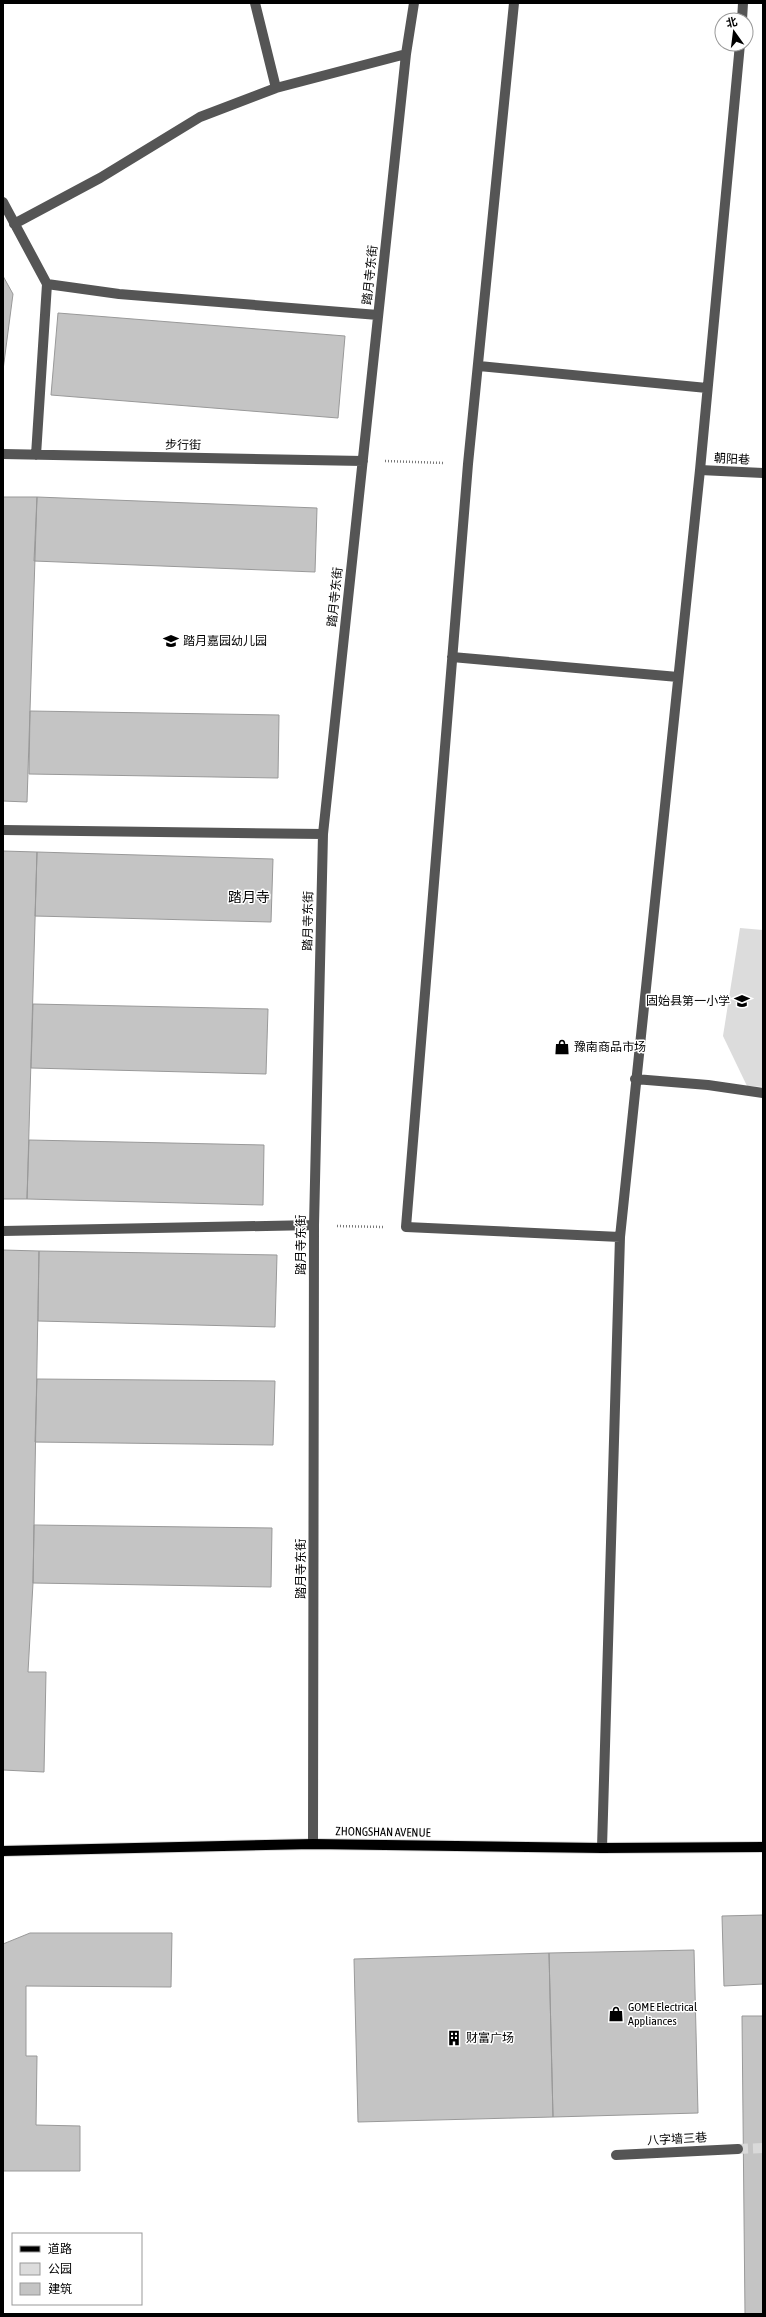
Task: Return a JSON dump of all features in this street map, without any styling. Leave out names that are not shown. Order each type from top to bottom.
[{"type":"main road","name":"ZHONGSHAN AVENUE","points":[[3,1852],[313,1844],[602,1848],[763,1847]]},
{"type":"street","points":[[255,3],[276,88]]},
{"type":"street","name":"踏月寺东街","points":[[313,1844],[314,1225],[323,834],[406,54],[414,3]]},
{"type":"street","points":[[514,3],[480,366],[468,464],[406,1227],[620,1237]]},
{"type":"street","points":[[602,1848],[620,1237],[700,470],[739,52]]},
{"type":"street","points":[[14,224],[100,178],[200,117],[276,88],[406,54]]},
{"type":"street","points":[[3,202],[47,284],[36,455]]},
{"type":"street","points":[[47,284],[119,294],[378,315]]},
{"type":"street","points":[[480,366],[707,388]]},
{"type":"street","name":"步行街","points":[[3,454],[363,461]]},
{"type":"street","name":"朝阳巷","points":[[700,470],[763,473]]},
{"type":"street","points":[[452,658],[678,677]]},
{"type":"street","points":[[3,830],[323,834]]},
{"type":"street","points":[[636,1079],[708,1085],[763,1093]]},
{"type":"street","points":[[3,1232],[314,1225]]},
{"type":"street","name":"八字墙三巷","points":[[616,2155],[738,2149]]},
{"type":"path","points":[[363,461],[468,464]]},
{"type":"path","points":[[314,1225],[406,1227]]},
{"type":"green space","points":[[740,928],[763,930],[763,1087],[747,1086],[723,1036]]},
{"type":"building","points":[[3,276],[13,294],[3,370]]},
{"type":"building","points":[[58,313],[345,336],[338,418],[51,395]]},
{"type":"building","points":[[3,497],[37,497],[27,802],[3,801]]},
{"type":"building","points":[[37,497],[317,508],[315,572],[34,561]]},
{"type":"building","points":[[30,711],[279,715],[278,778],[29,774]]},
{"type":"building","points":[[3,851],[37,852],[27,1199],[3,1199]]},
{"type":"building","points":[[37,852],[273,859],[271,922],[35,916]]},
{"type":"building","points":[[33,1004],[268,1009],[266,1074],[31,1068]]},
{"type":"building","points":[[29,1140],[264,1145],[263,1205],[27,1199]]},
{"type":"building","points":[[3,1250],[39,1251],[33,1583],[28,1672],[46,1672],[44,1772],[3,1770]]},
{"type":"building","points":[[39,1251],[277,1255],[275,1327],[38,1321]]},
{"type":"building","points":[[37,1379],[275,1381],[273,1445],[35,1442]]},
{"type":"building","points":[[34,1525],[272,1528],[271,1587],[33,1583]]},
{"type":"building","points":[[763,1915],[763,1984],[724,1986],[722,1916]]},
{"type":"building","points":[[30,1933],[172,1933],[171,1987],[26,1986],[26,2056],[37,2056],[36,2125],[80,2126],[80,2171],[3,2171],[3,1944]]},
{"type":"building","points":[[694,1950],[698,2113],[553,2117],[549,1953]]},
{"type":"building","name":"财富广场","points":[[549,1953],[553,2117],[358,2122],[354,1959]]},
{"type":"building","points":[[742,2016],[763,2016],[763,2314],[745,2314]]},
{"type":"tunnel","points":[[738,2149],[763,2148]]},
{"type":"place","name":"踏月嘉园幼儿园","points":[[171,641]]},
{"type":"place","name":"固始县第一小学","points":[[742,1001]]},
{"type":"place","name":"豫南商品市场","points":[[562,1047]]},
{"type":"place","name":"GOME Electrical Appliances","points":[[616,2014]]},
{"type":"place","name":"财富广场","points":[[454,2038]]},
{"type":"district","name":"踏月寺","points":[[249,897]]}]
